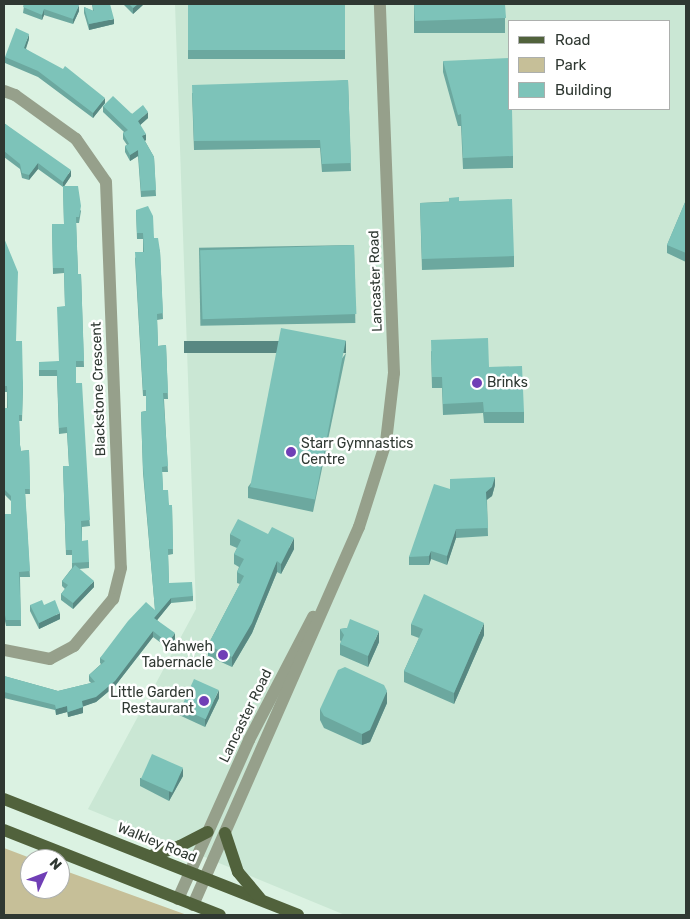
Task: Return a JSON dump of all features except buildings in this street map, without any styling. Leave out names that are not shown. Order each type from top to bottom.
[{"type":"main road","name":"Walkley Road","points":[[4,799],[298,915]]},
{"type":"main road","points":[[4,830],[220,915]]},
{"type":"main road","points":[[151,856],[180,846],[208,832]]},
{"type":"main road","points":[[225,832],[238,872],[264,901]]},
{"type":"street","name":"Lancaster Road","points":[[178,899],[208,832],[301,652],[349,551],[382,459],[390,424],[394,373],[380,4]]},
{"type":"street","name":"Blackstone Crescent","points":[[4,91],[15,95],[76,139],[94,159],[106,182],[121,568],[113,599],[74,646],[50,659],[4,650]]},
{"type":"street","name":"Lancaster Road","points":[[193,905],[301,652]]},
{"type":"shaded area","points":[[175,4],[686,4],[686,915],[345,915],[88,809],[196,609]]},
{"type":"green space","points":[[4,848],[20,854],[20,899],[70,899],[70,873],[187,915],[4,915]]},
{"type":"place","name":"Brinks","points":[[477,383]]},
{"type":"place","name":"Starr Gymnastics Centre","points":[[291,452]]},
{"type":"place","name":"Yahweh Tabernacle","points":[[223,655]]},
{"type":"place","name":"Little Garden Restaurant","points":[[204,701]]}]
